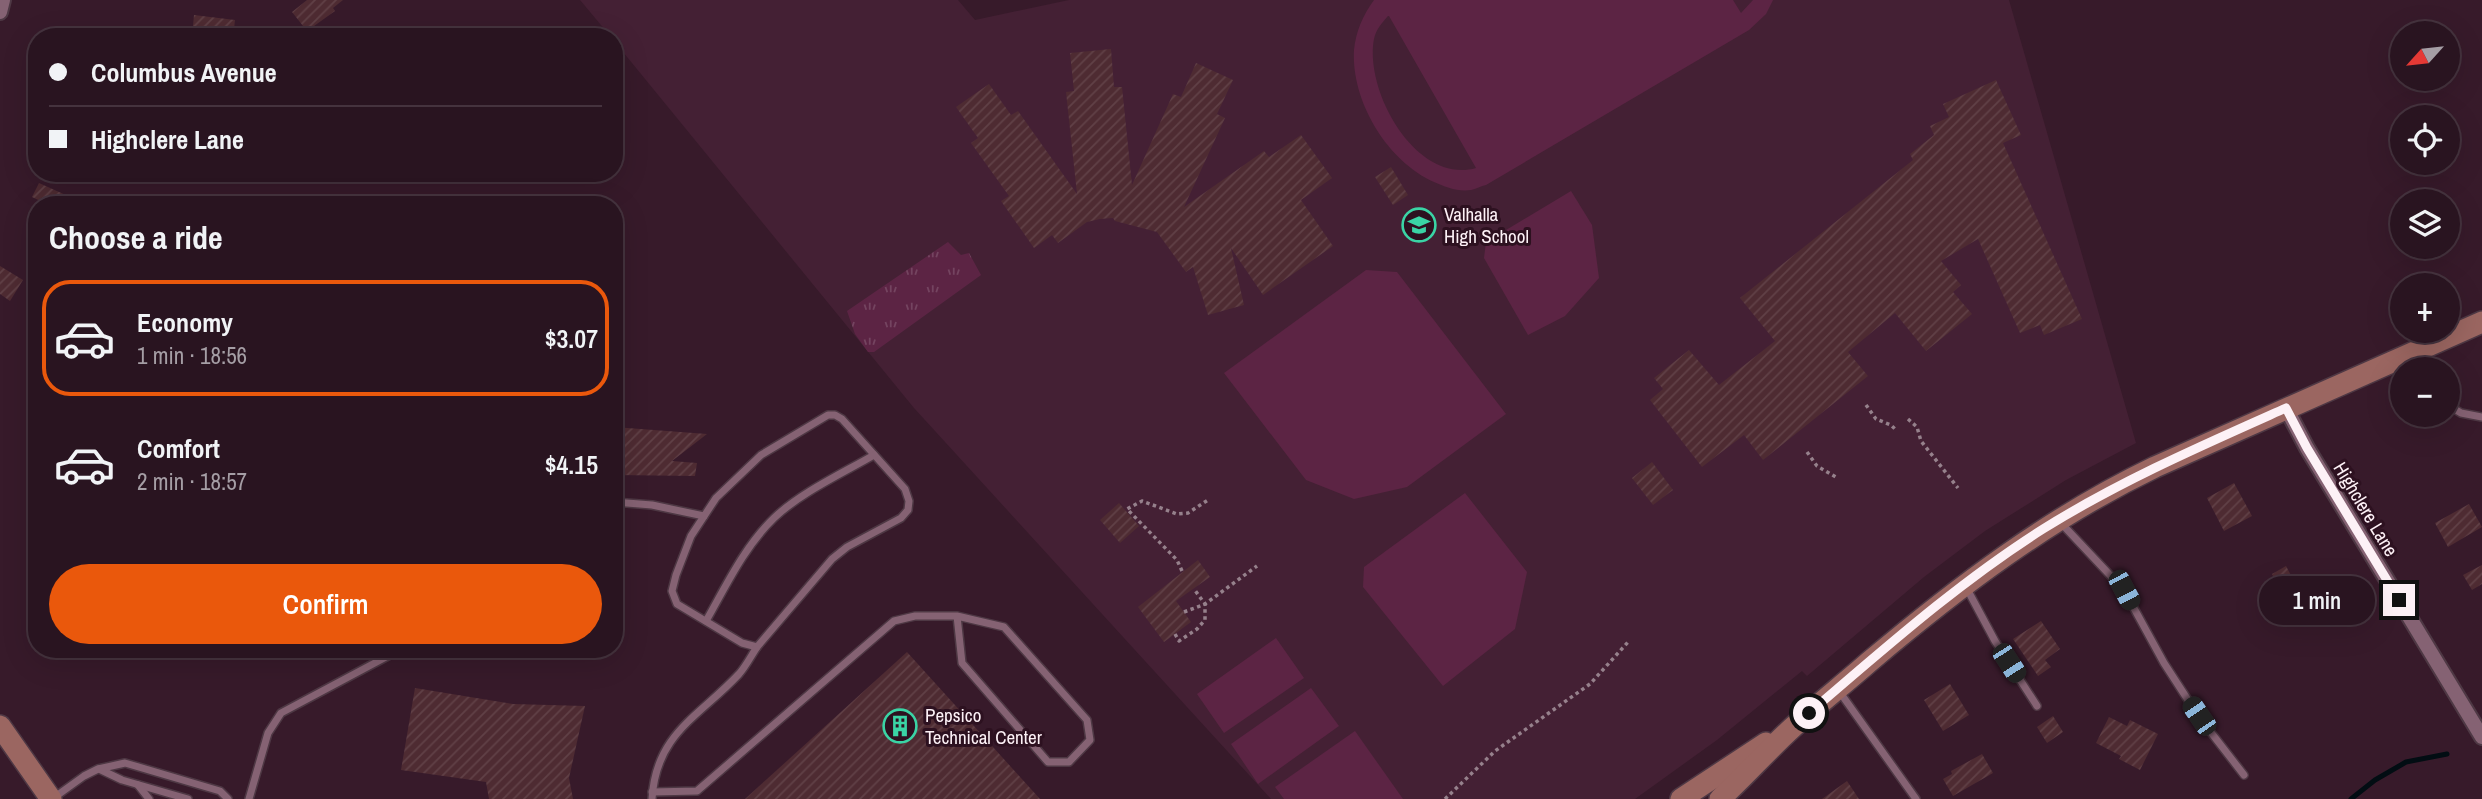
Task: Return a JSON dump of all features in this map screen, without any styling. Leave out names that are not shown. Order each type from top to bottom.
[{"type":"street","points":[[0,12],[3,0]]},
{"type":"street","points":[[2427,357],[2482,322]]},
{"type":"street","points":[[1720,799],[1792,728],[1965,584],[2058,520],[2122,483],[2286,408],[2390,371]]},
{"type":"street","name":"Highclere Lane","points":[[2286,408],[2307,448],[2482,737]]},
{"type":"street","points":[[0,726],[51,799]]},
{"type":"street","points":[[1681,799],[1725,768],[1792,728]]},
{"type":"lane","points":[[2460,412],[2482,417]]},
{"type":"lane","points":[[757,647],[742,643],[677,604],[672,591],[691,536],[716,498],[761,455],[828,415],[842,419],[905,489],[909,501],[908,510],[901,518],[847,547],[832,559],[757,647],[741,672],[680,727],[664,752],[652,796],[697,791],[894,621],[915,616],[957,616],[1004,627],[1087,720],[1090,740],[1069,762],[1048,762],[962,663],[957,616]]},
{"type":"lane","points":[[706,621],[746,551],[774,517],[874,455]]},
{"type":"lane","points":[[623,503],[652,505],[704,516]]},
{"type":"lane","points":[[2058,520],[2124,590],[2164,663],[2199,716],[2244,775]]},
{"type":"lane","points":[[1965,584],[1995,641],[2037,706]]},
{"type":"lane","points":[[249,799],[268,733],[281,713],[384,658]]},
{"type":"lane","points":[[1838,689],[1916,799]]},
{"type":"lane","points":[[51,799],[84,776],[98,769],[125,762],[220,791],[228,799]]},
{"type":"lane","points":[[98,769],[138,785],[188,799]]},
{"type":"lane","points":[[138,785],[149,799]]},
{"type":"path","points":[[1866,405],[1876,419],[1896,430]]},
{"type":"path","points":[[1908,419],[1917,427],[1921,442],[1958,488]]},
{"type":"path","points":[[1807,452],[1817,466],[1836,477]]},
{"type":"path","points":[[1182,572],[1177,560],[1127,509],[1142,501],[1177,514],[1188,513],[1208,500]]},
{"type":"path","points":[[1184,612],[1205,604],[1256,566]]},
{"type":"path","points":[[1175,635],[1179,641],[1205,620],[1205,604],[1194,589]]},
{"type":"path","points":[[1445,799],[1489,756],[1590,684],[1629,641]]},
{"type":"shaded area","name":"Valhalla High School","points":[[580,0],[958,0],[975,20],[1069,0],[2009,0],[2136,443],[2066,480],[1985,531],[1924,577],[1807,676],[1802,671],[1717,740],[1635,799],[1271,799],[914,408],[623,52],[623,28],[603,28]]},
{"type":"green space","points":[[1374,0],[1733,0],[1741,13],[1753,0],[1773,0],[1766,14],[1749,30],[1486,185],[1473,190],[1456,190],[1443,186],[1417,172],[1401,160],[1375,127],[1359,89],[1354,50],[1356,36]],"holes":[[[1389,16],[1476,168],[1454,169],[1433,162],[1415,148],[1386,107],[1377,83],[1373,60],[1375,35]]]},
{"type":"green space","points":[[1571,191],[1592,225],[1599,278],[1565,316],[1528,335],[1484,258],[1486,242]]},
{"type":"green space","points":[[948,242],[961,255],[969,253],[981,275],[874,352],[868,352],[855,334],[847,311]]},
{"type":"green space","points":[[1366,270],[1397,272],[1506,414],[1407,487],[1354,499],[1306,480],[1224,373]]},
{"type":"green space","points":[[1465,493],[1527,572],[1515,629],[1443,686],[1363,587],[1364,567]]},
{"type":"green space","points":[[1276,638],[1304,678],[1224,733],[1197,694]]},
{"type":"green space","points":[[1311,688],[1339,726],[1258,784],[1231,744]]},
{"type":"green space","points":[[1355,731],[1403,799],[1284,799],[1275,787]]},
{"type":"building","points":[[307,0],[343,0],[333,8],[335,11],[311,28],[305,28],[292,12]]},
{"type":"building","points":[[194,15],[235,20],[234,28],[193,28]]},
{"type":"building","points":[[1111,49],[1114,87],[1122,87],[1132,185],[1173,94],[1181,97],[1196,63],[1233,80],[1217,114],[1225,118],[1184,207],[1264,151],[1269,157],[1301,135],[1332,178],[1301,200],[1333,246],[1263,295],[1231,248],[1244,305],[1208,315],[1193,267],[1186,272],[1157,232],[1115,221],[1113,218],[1100,219],[1087,222],[1058,243],[1052,235],[1034,248],[1001,201],[1009,196],[971,143],[978,138],[956,107],[989,84],[1011,115],[1018,111],[1077,194],[1066,92],[1074,91],[1070,53]]},
{"type":"building","points":[[1996,80],[2021,135],[2003,143],[2082,319],[2044,335],[2040,325],[2020,333],[1978,239],[1941,261],[1961,285],[1953,292],[1972,314],[1926,351],[1895,313],[1848,352],[1868,376],[1763,460],[1744,435],[1702,467],[1650,400],[1663,389],[1654,378],[1689,350],[1719,385],[1775,341],[1740,298],[1913,160],[1910,154],[1934,135],[1930,126],[1949,117],[1943,104]]},
{"type":"building","points":[[1391,167],[1408,195],[1393,205],[1375,177]]},
{"type":"building","points":[[39,183],[68,196],[32,196]]},
{"type":"building","points":[[0,266],[23,280],[10,301],[0,294]]},
{"type":"building","points":[[623,428],[707,434],[672,461],[697,463],[695,476],[623,475]]},
{"type":"building","points":[[1652,462],[1673,490],[1653,505],[1632,478]]},
{"type":"building","points":[[2234,483],[2252,516],[2224,531],[2207,498]]},
{"type":"building","points":[[1119,503],[1139,526],[1120,543],[1100,520]]},
{"type":"building","points":[[2469,504],[2482,527],[2448,547],[2435,523]]},
{"type":"building","points":[[1198,560],[1210,577],[1176,601],[1191,622],[1164,642],[1138,607]]},
{"type":"building","points":[[2482,565],[2482,584],[2472,590],[2463,575]]},
{"type":"building","points":[[2286,566],[2303,598],[2283,608],[2276,597],[2275,592],[2280,590],[2272,574]]},
{"type":"building","points":[[2041,621],[2060,649],[2045,660],[2051,667],[2038,676],[2013,639]]},
{"type":"building","name":"Pepsico Technical Center","points":[[907,652],[1040,799],[745,799]]},
{"type":"building","points":[[1950,684],[1969,715],[1943,731],[1924,700]]},
{"type":"building","points":[[415,688],[513,704],[585,706],[569,778],[573,799],[489,799],[486,782],[401,770]]},
{"type":"building","points":[[2053,716],[2063,732],[2047,743],[2037,727]]},
{"type":"building","points":[[2109,717],[2127,726],[2130,720],[2158,734],[2140,770],[2096,743]]},
{"type":"building","points":[[1982,754],[1993,773],[1953,796],[1943,779],[1952,774],[1951,771]]},
{"type":"building","points":[[1847,781],[1859,799],[1822,799]]},
{"type":"waterway","points":[[2351,799],[2375,780],[2406,762],[2447,754]]},
{"type":"place","name":"Valhalla High School","points":[[1419,225]]},
{"type":"place","name":"Pepsico Technical Center","points":[[900,726]]},
{"type":"route","points":[[1809,713],[1919,620],[2000,558],[2041,531],[2122,483],[2286,408],[2307,448],[2399,600]]}]
